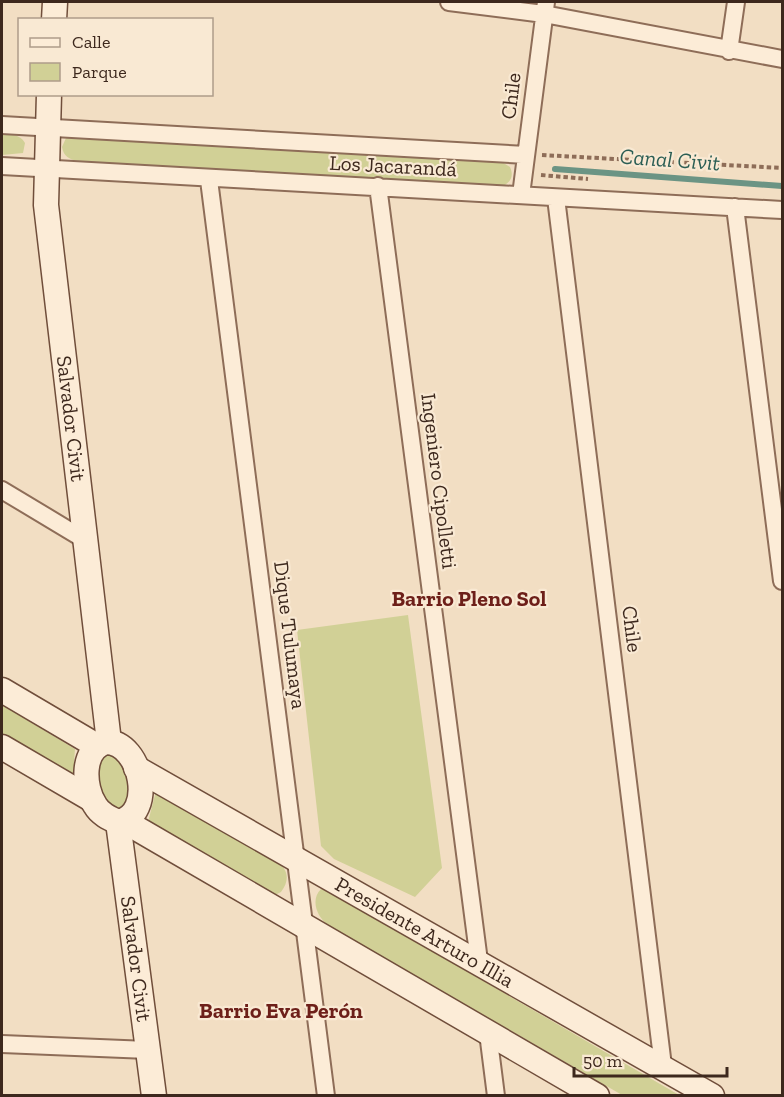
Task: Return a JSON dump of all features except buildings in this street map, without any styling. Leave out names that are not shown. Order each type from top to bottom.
[{"type":"street","points":[[54,18],[55,2]]},
{"type":"street","points":[[449,2],[545,8],[729,51],[783,60]]},
{"type":"street","points":[[729,51],[736,2]]},
{"type":"street","name":"Chile","points":[[521,195],[545,8]]},
{"type":"street","name":"Salvador Civit","points":[[49,96],[45,169],[46,205],[85,540],[103,744]]},
{"type":"street","name":"Los Jacarandá","points":[[2,125],[526,155]]},
{"type":"street","name":"Los Jacarandá","points":[[2,166],[209,180],[378,186],[783,210]]},
{"type":"street","name":"Dique Tulumaya","points":[[209,180],[326,1095]]},
{"type":"street","name":"Ingeniero Cipolletti","points":[[378,186],[479,961]]},
{"type":"street","name":"Chile","points":[[556,198],[663,1066]]},
{"type":"street","points":[[735,207],[783,581]]},
{"type":"street","points":[[2,490],[85,540]]},
{"type":"street","points":[[2,690],[103,744],[125,750],[136,768],[140,782],[137,806],[130,818],[121,822]]},
{"type":"street","points":[[103,744],[92,751],[87,769],[92,799],[101,813],[121,822],[597,1095]]},
{"type":"street","points":[[2,747],[92,799]]},
{"type":"street","name":"Presidente Arturo Illia","points":[[136,768],[712,1095]]},
{"type":"street","name":"Salvador Civit","points":[[121,822],[154,1095]]},
{"type":"street","points":[[488,1033],[496,1095]]},
{"type":"street","points":[[2,1044],[148,1050]]},
{"type":"path","points":[[526,155],[783,168]]},
{"type":"green space","points":[[2,133],[21,138],[25,143],[23,153],[2,155]]},
{"type":"green space","points":[[66,138],[500,161],[510,167],[512,176],[510,181],[503,186],[78,161],[64,153],[62,147]]},
{"type":"green space","points":[[408,615],[442,868],[415,897],[334,859],[321,846],[297,630]]},
{"type":"green space","points":[[2,705],[75,749],[74,762],[78,780],[2,736]]},
{"type":"green space","points":[[108,753],[113,753],[117,759],[127,782],[127,798],[117,811],[105,800],[98,783],[98,767]]},
{"type":"green space","points":[[156,791],[279,863],[287,877],[281,892],[275,895],[148,822]]},
{"type":"green space","points":[[321,889],[327,890],[679,1095],[622,1095],[328,925],[318,913],[315,903]]},
{"type":"waterway","name":"Canal Civit","points":[[555,169],[782,186]]},
{"type":"district","name":"Barrio Pleno Sol","points":[[469,598]]},
{"type":"district","name":"Barrio Eva Perón","points":[[281,1010]]}]
